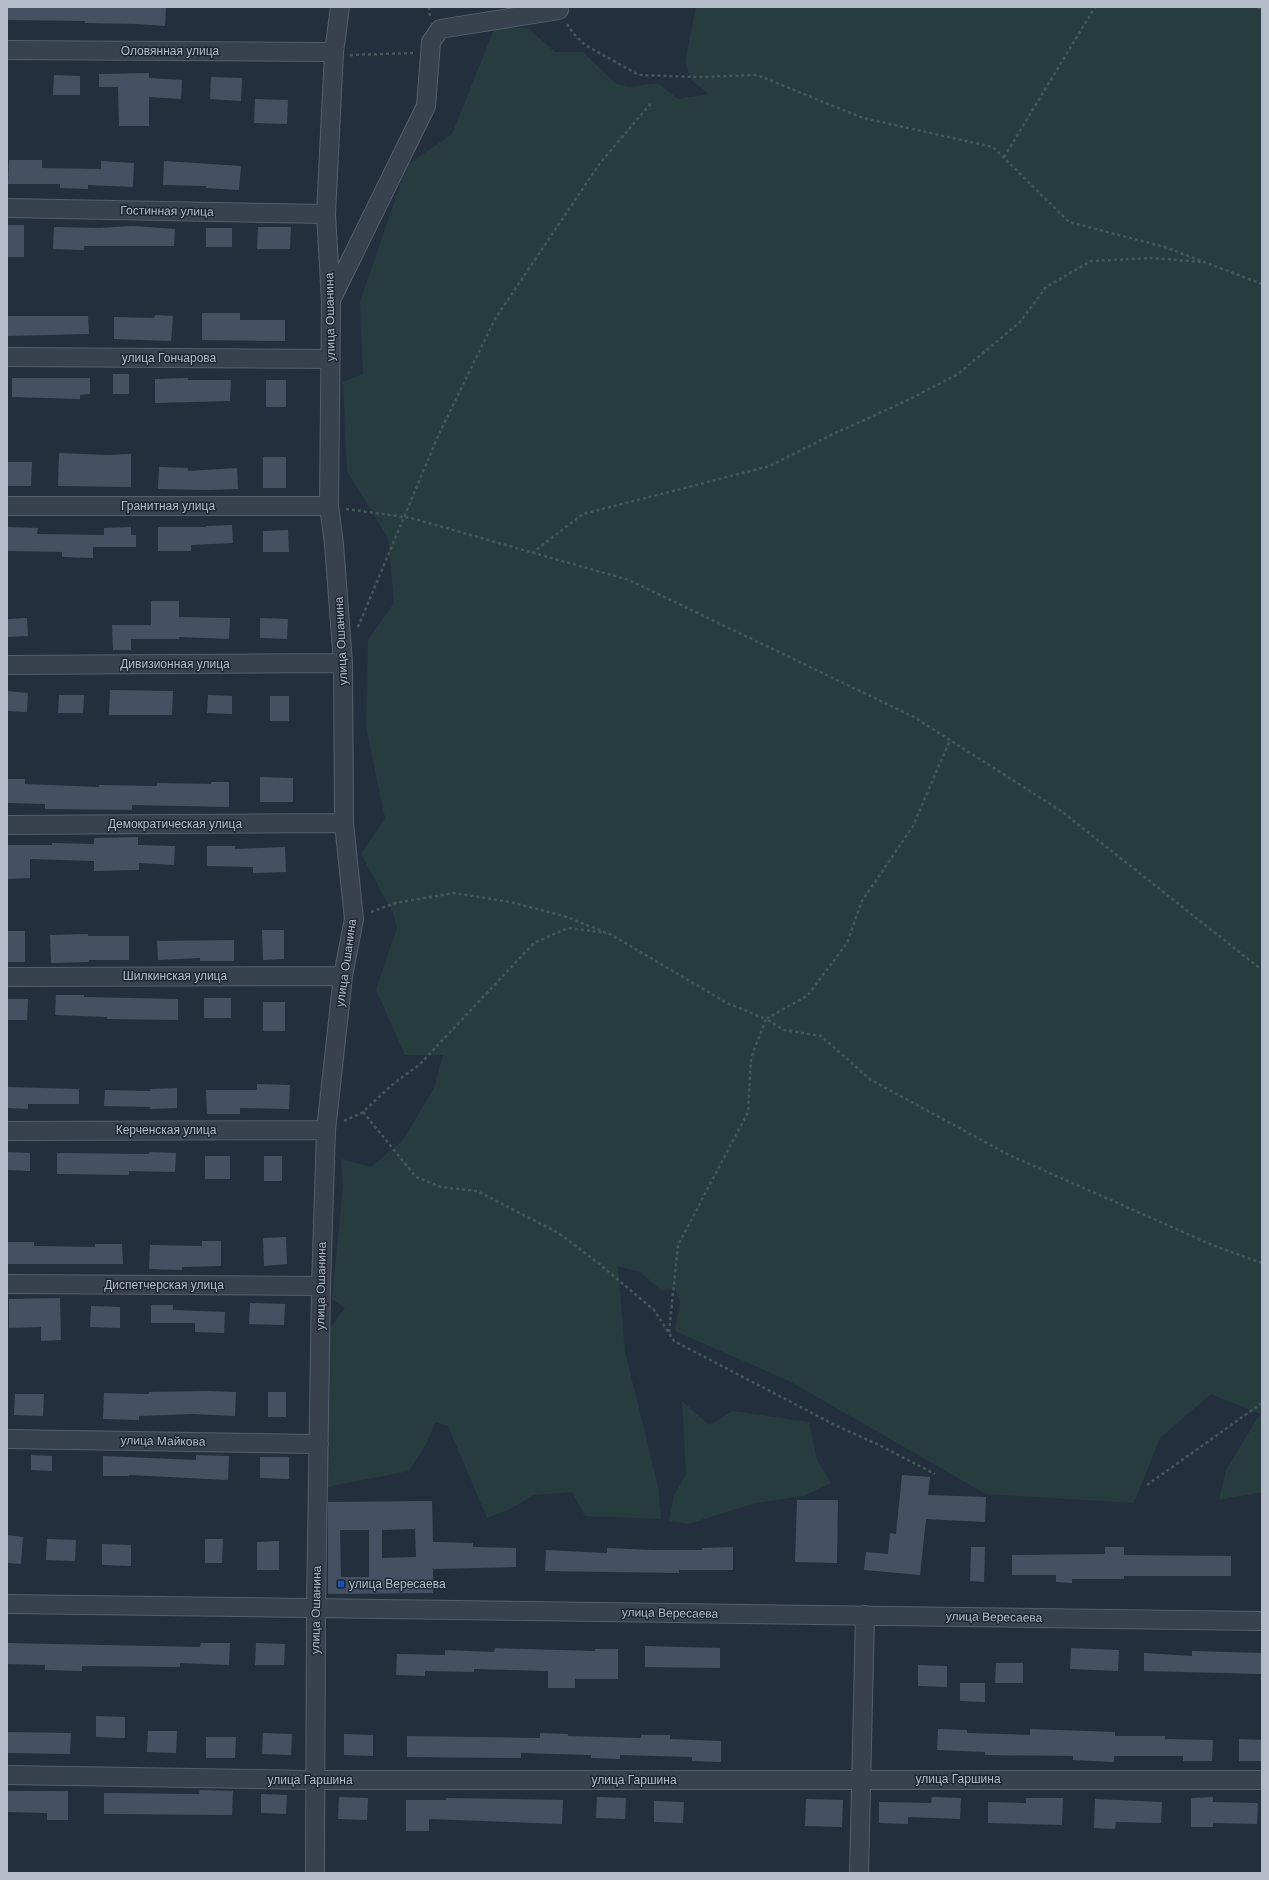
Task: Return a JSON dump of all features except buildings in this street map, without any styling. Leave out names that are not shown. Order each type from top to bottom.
[{"type":"street","name":"улица Ошанина","points":[[315,1873],[314,1780],[316,1607],[321,1286],[326,1130],[343,976],[354,919],[344,823],[343,663],[334,544],[329,506],[331,300],[326,214],[334,52],[340,7]]},
{"type":"street","points":[[331,300],[426,106],[431,42],[440,29],[559,10]]},
{"type":"street","name":"Оловянная улица","points":[[7,50],[334,52]]},
{"type":"street","name":"Гостинная улица","points":[[7,208],[326,214]]},
{"type":"street","name":"улица Гончарова","points":[[7,357],[331,359]]},
{"type":"street","name":"Гранитная улица","points":[[7,506],[329,506]]},
{"type":"street","name":"Дивизионная улица","points":[[7,665],[343,663]]},
{"type":"street","name":"Демократическая улица","points":[[7,825],[344,823]]},
{"type":"street","name":"Шилкинская улица","points":[[7,977],[343,976]]},
{"type":"street","name":"Керченская улица","points":[[7,1131],[326,1130]]},
{"type":"street","name":"Диспетчерская улица","points":[[7,1284],[321,1286]]},
{"type":"street","name":"улица Майкова","points":[[7,1439],[319,1444]]},
{"type":"street","name":"улица Вересаева","points":[[7,1604],[1262,1621]]},
{"type":"street","points":[[859,1873],[865,1615]]},
{"type":"street","name":"улица Гаршина","points":[[7,1775],[314,1780],[1262,1780]]},
{"type":"path","points":[[1004,157],[1095,7]]},
{"type":"path","points":[[1258,7],[1262,13]]},
{"type":"path","points":[[559,10],[573,33],[585,45],[639,75],[698,77],[757,75],[863,118],[993,147],[1069,222],[1165,247],[1262,284]]},
{"type":"path","points":[[334,52],[356,56],[414,52],[420,51],[431,42]]},
{"type":"path","points":[[356,634],[438,436],[495,319],[600,163],[652,102]]},
{"type":"path","points":[[532,553],[582,514],[770,466],[831,435],[932,388],[958,374],[1020,322],[1046,288],[1091,262],[1154,258],[1205,262]]},
{"type":"path","points":[[329,506],[404,518],[629,580],[914,717],[1061,810],[1262,970]]},
{"type":"path","points":[[669,1332],[678,1245],[748,1112],[751,1058],[766,1018],[808,995],[847,943],[862,901],[913,826],[950,740]]},
{"type":"path","points":[[354,919],[395,903],[454,893],[510,902],[564,916],[610,934],[727,1003],[766,1018],[784,1030],[821,1036],[871,1080],[1009,1155],[1217,1247],[1262,1263]]},
{"type":"path","points":[[326,1130],[364,1112],[393,1084],[419,1065],[534,944],[568,928],[610,934]]},
{"type":"path","points":[[364,1112],[416,1177],[441,1188],[478,1191],[557,1232],[597,1262],[654,1310],[674,1341],[835,1425],[879,1445],[935,1474]]},
{"type":"path","points":[[1147,1485],[1262,1403]]},
{"type":"green space","points":[[696,7],[1262,7],[1262,1492],[1219,1500],[1226,1470],[1260,1414],[1211,1394],[1160,1438],[1134,1503],[986,1494],[789,1381],[675,1331],[680,1302],[675,1288],[662,1291],[640,1272],[618,1266],[625,1352],[658,1486],[661,1519],[585,1516],[572,1492],[534,1495],[510,1509],[487,1518],[448,1426],[436,1422],[426,1444],[409,1471],[327,1487],[330,1328],[345,1308],[332,1299],[343,1185],[341,1159],[371,1167],[403,1140],[434,1088],[443,1055],[405,1055],[376,990],[397,928],[393,913],[361,854],[385,818],[366,727],[368,640],[394,603],[388,538],[347,471],[343,382],[363,374],[360,302],[407,165],[452,134],[495,27],[528,28],[555,52],[583,52],[616,84],[629,87],[658,83],[678,99],[709,94],[692,81],[685,62]]},
{"type":"green space","points":[[682,1401],[709,1425],[733,1411],[809,1422],[817,1460],[831,1483],[804,1496],[756,1503],[688,1524],[669,1521],[674,1496],[686,1474]]},
{"type":"place","name":"улица Вересаева","points":[[341,1584]]}]
